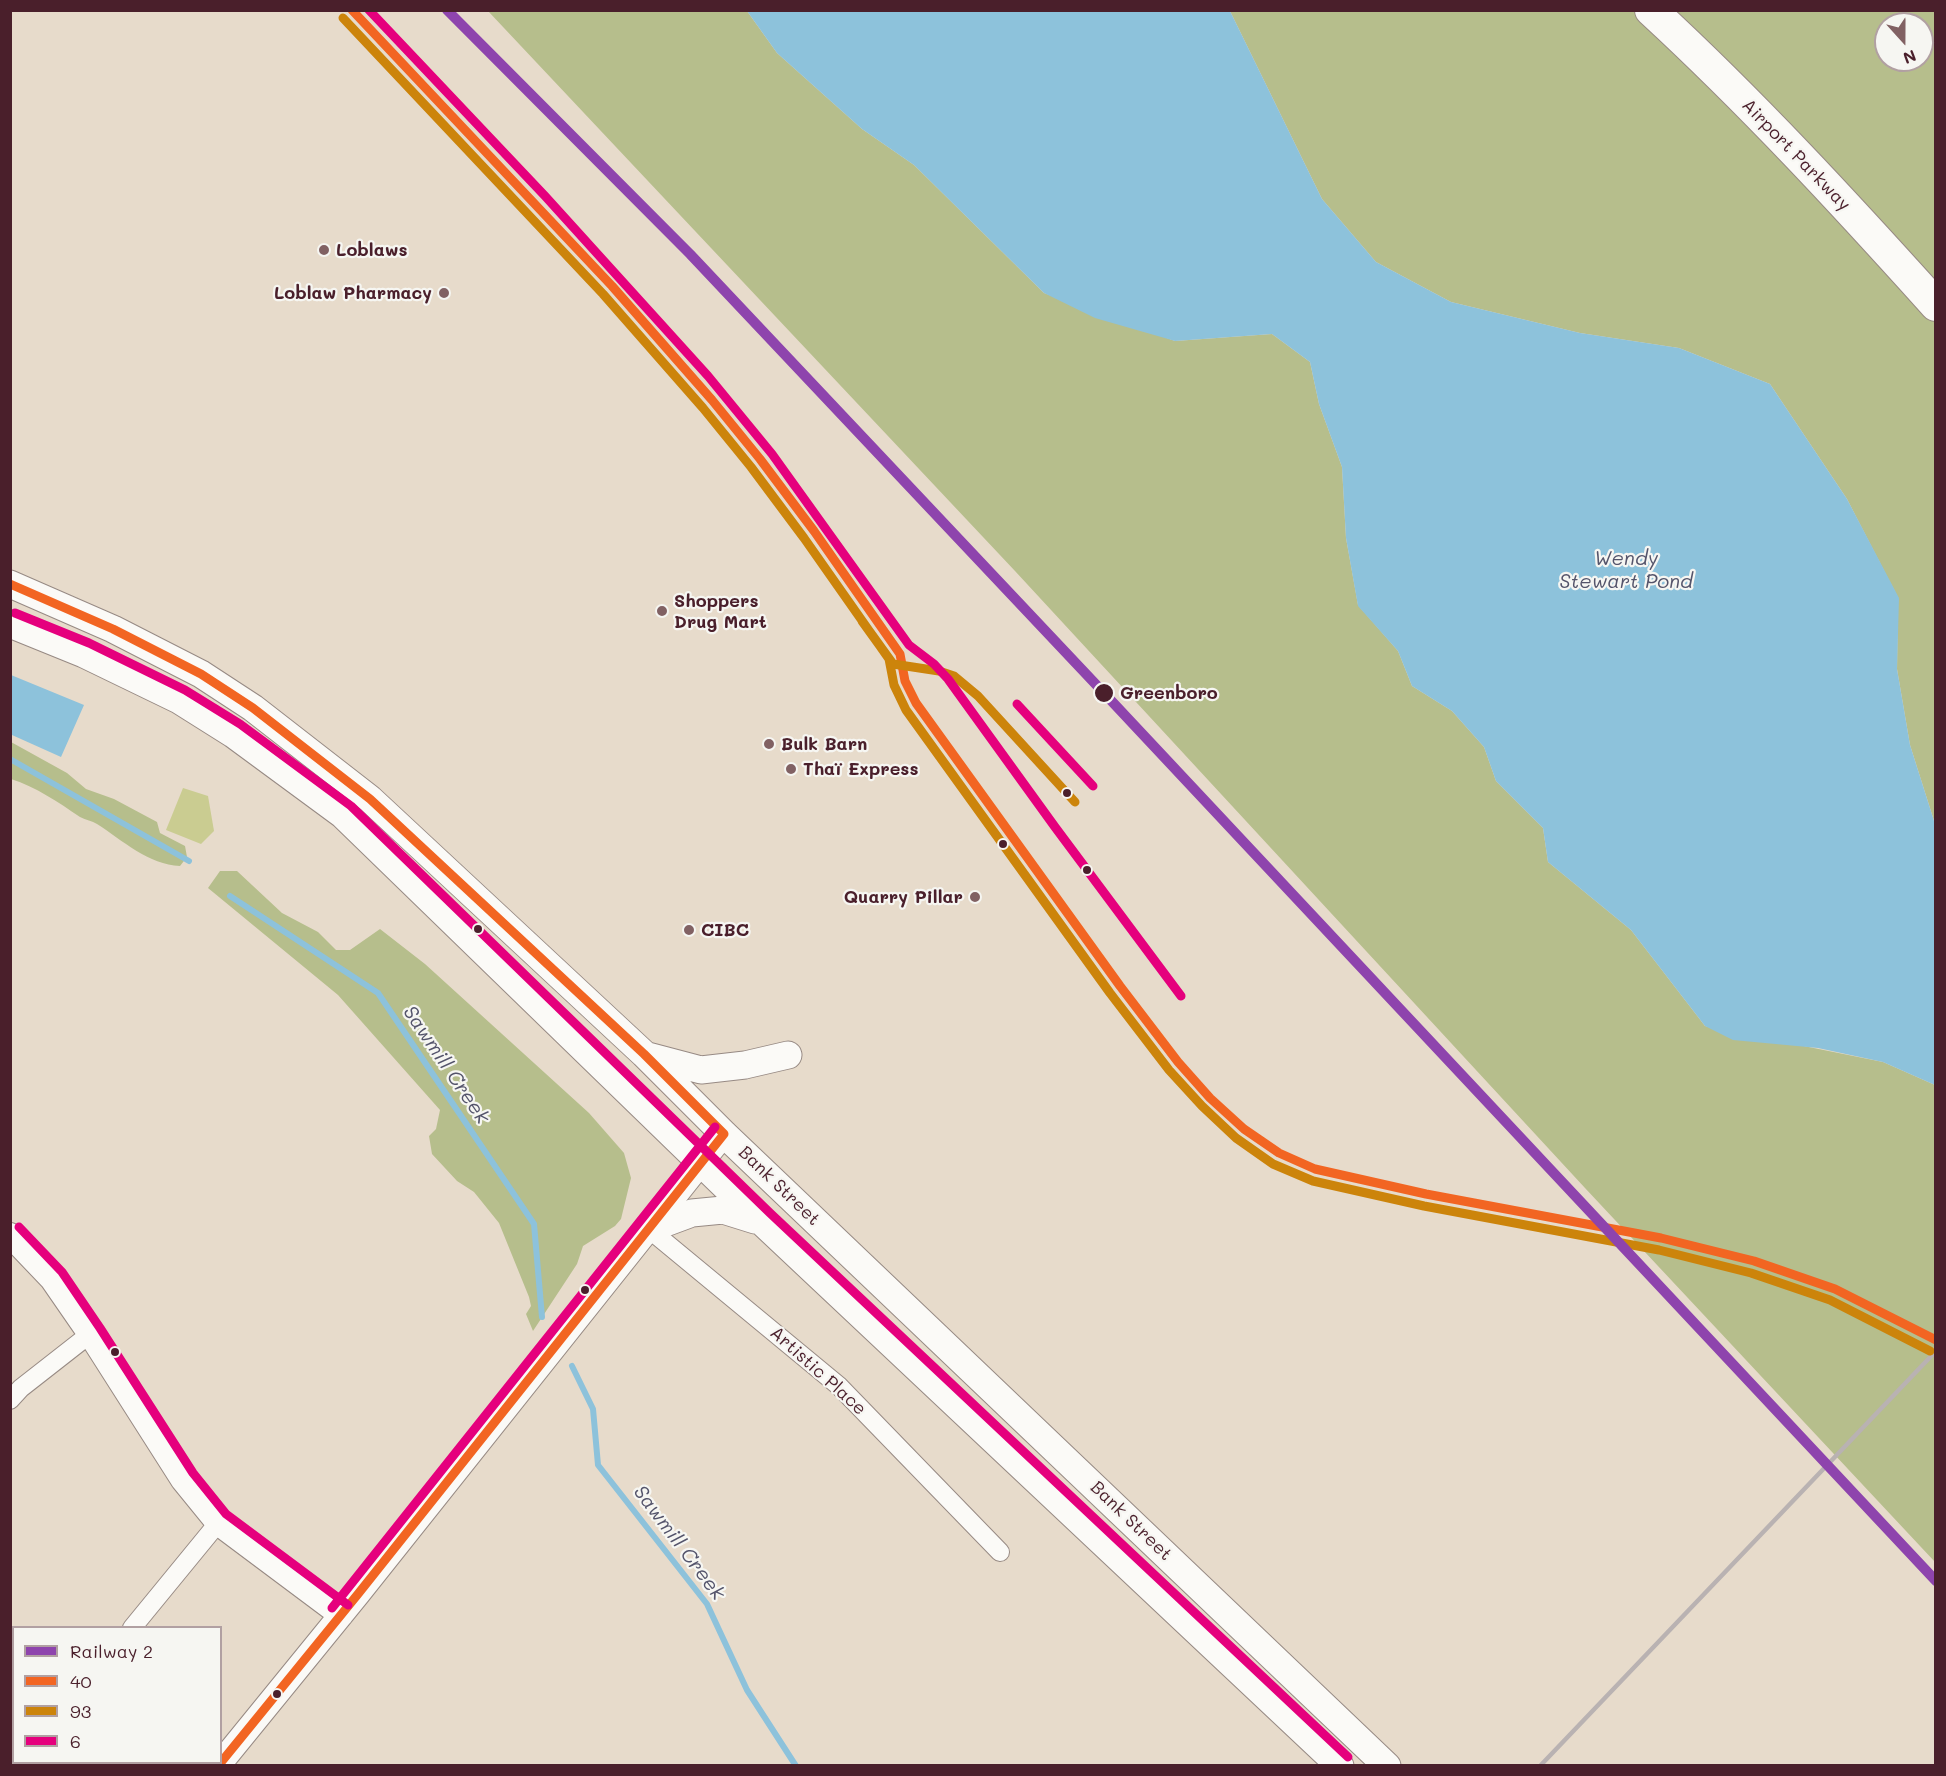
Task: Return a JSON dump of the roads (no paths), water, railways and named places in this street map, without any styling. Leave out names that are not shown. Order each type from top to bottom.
[{"type":"highway","name":"Airport Parkway","points":[[1651,10],[1791,148],[1935,305]]},
{"type":"main road","name":"Bank Street","points":[[10,584],[113,628],[201,674],[253,708],[370,799],[644,1054],[724,1134],[1387,1766]]},
{"type":"main road","name":"Bank Street","points":[[10,624],[84,654],[179,700],[233,734],[343,815],[700,1163],[1340,1766]]},
{"type":"main road","points":[[644,1054],[701,1070],[745,1065],[788,1055]]},
{"type":"main road","points":[[649,1229],[692,1213],[723,1210],[762,1222]]},
{"type":"street","points":[[222,1761],[724,1134]]},
{"type":"street","name":"Artistic Place","points":[[649,1229],[839,1386],[1000,1552]]},
{"type":"street","points":[[10,1235],[52,1279],[183,1479],[219,1522],[341,1615]]},
{"type":"street","points":[[10,1400],[21,1388],[90,1334]]},
{"type":"street","points":[[134,1626],[219,1522]]},
{"type":"water","name":"Wendy Stewart Pond","points":[[747,11],[1230,11],[1322,199],[1376,262],[1451,302],[1580,333],[1679,348],[1770,384],[1847,499],[1899,598],[1897,669],[1910,745],[1935,824],[1935,1085],[1883,1062],[1818,1048],[1733,1040],[1705,1026],[1631,930],[1548,862],[1543,828],[1496,781],[1484,747],[1452,711],[1412,686],[1398,651],[1358,606],[1346,538],[1342,467],[1319,404],[1310,362],[1272,334],[1175,341],[1095,318],[1044,293],[914,165],[862,129],[777,53]]},
{"type":"water","points":[[11,675],[84,705],[61,757],[12,735]]},
{"type":"waterway","name":"Sawmill Creek","points":[[10,759],[189,861]]},
{"type":"waterway","name":"Sawmill Creek","points":[[230,896],[378,993],[534,1224],[542,1317]]},
{"type":"waterway","name":"Sawmill Creek","points":[[572,1366],[593,1409],[598,1465],[707,1604],[747,1690],[796,1766]]},
{"type":"railway","points":[[1540,1766],[1936,1351]]},
{"type":"rail line","name":"2","points":[[447,10],[690,254],[1936,1581]]},
{"type":"place","name":"Loblaws","points":[[324,250]]},
{"type":"place","name":"Loblaw Pharmacy","points":[[444,293]]},
{"type":"place","name":"Shoppers Drug Mart","points":[[662,611]]},
{"type":"place","name":"Greenboro","points":[[1104,693]]},
{"type":"place","name":"Bulk Barn","points":[[769,744]]},
{"type":"place","name":"Thaï Express","points":[[791,769]]},
{"type":"place","name":"Quarry Pillar","points":[[975,897]]},
{"type":"place","name":"CIBC","points":[[689,930]]}]
